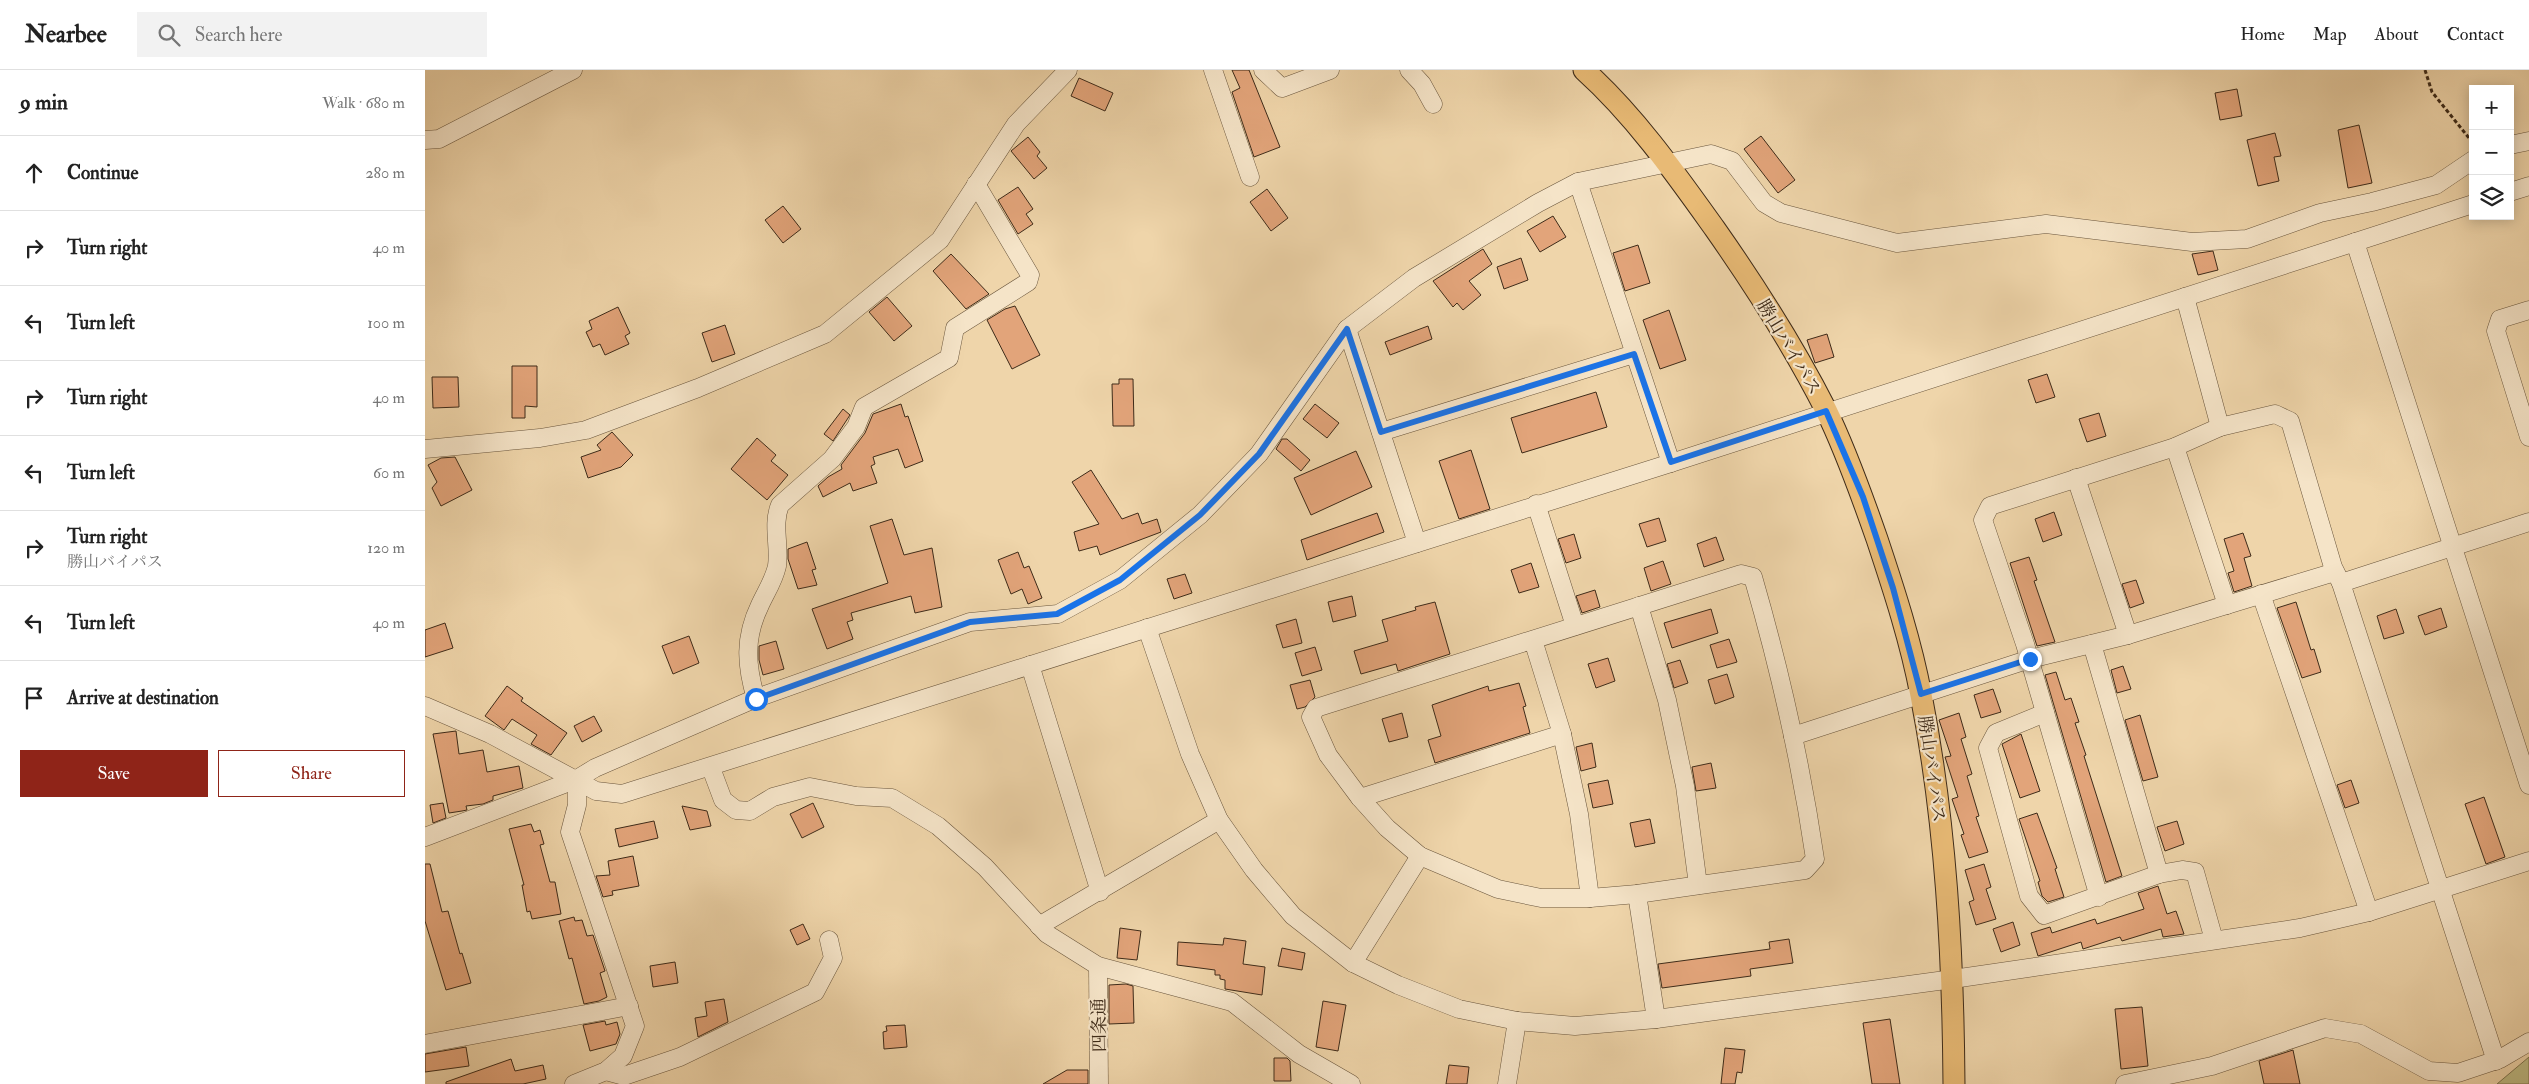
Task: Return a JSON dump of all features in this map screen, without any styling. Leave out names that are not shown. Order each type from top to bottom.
[{"type":"main road","name":"勝山バイパス","points":[[1583,70],[1606,90],[1667,162],[1732,253],[1793,350],[1826,411],[1863,497],[1890,579],[1921,694],[1936,784],[1953,979],[1954,1084]]},
{"type":"street","points":[[425,140],[439,139],[573,70]]},
{"type":"street","points":[[425,448],[540,438],[586,430],[698,388],[825,334],[940,240],[1016,124],[1069,70]]},
{"type":"street","points":[[1213,70],[1250,177]]},
{"type":"street","points":[[1263,70],[1282,88],[1329,70]]},
{"type":"street","points":[[1409,70],[1423,84],[1433,104]]},
{"type":"street","points":[[2514,145],[2529,141]]},
{"type":"street","points":[[425,837],[577,779],[595,768],[756,699],[970,622],[1057,614],[1120,580],[1200,515],[1259,454],[1347,329],[1414,278],[1578,182],[1711,154],[1732,161],[1764,203],[1781,213],[1897,244],[2046,224],[2192,242],[2247,239],[2320,213],[2372,202],[2436,185],[2469,163]]},
{"type":"street","points":[[1578,182],[1671,462]]},
{"type":"street","points":[[756,699],[747,657],[747,643],[753,619],[775,575],[777,564],[776,514],[780,504],[832,459],[856,427],[864,407],[949,358],[955,328],[1028,282],[1029,275],[976,184]]},
{"type":"street","points":[[2514,191],[2529,186]]},
{"type":"street","points":[[425,706],[490,734],[597,791],[622,794],[711,768],[1417,543],[2469,205]]},
{"type":"street","points":[[2355,242],[2529,784]]},
{"type":"street","points":[[2185,297],[2220,427]]},
{"type":"street","points":[[2529,310],[2500,319],[2496,331],[2529,438]]},
{"type":"street","points":[[1347,329],[1417,543]]},
{"type":"street","points":[[1381,432],[1634,354]]},
{"type":"street","points":[[2099,897],[2030,659],[1983,520],[1990,506],[2175,447],[2220,427],[2275,414],[2290,421],[2338,577],[2496,1061]]},
{"type":"street","points":[[2175,447],[2227,605]]},
{"type":"street","points":[[2077,478],[2127,635]]},
{"type":"street","points":[[1536,504],[1575,626]]},
{"type":"street","points":[[1793,736],[2030,659],[2127,635],[2261,594],[2338,577],[2452,546],[2529,522]]},
{"type":"street","points":[[1741,574],[1753,577],[1775,653],[1805,794],[1815,859],[1805,870],[1637,894],[1590,898],[1541,898],[1498,889],[1420,856],[1387,828],[1360,798],[1328,755],[1311,717],[1316,708],[1639,606],[1741,574]]},
{"type":"street","points":[[2261,594],[2369,912]]},
{"type":"street","points":[[1639,606],[1667,700],[1685,786],[1698,885]]},
{"type":"street","points":[[1147,628],[1190,754],[1219,820],[1254,870],[1293,916],[1353,963],[1398,986],[1459,1009],[1517,1021],[1575,1026],[1656,1019],[1953,979],[2300,928],[2369,912],[2529,861]]},
{"type":"street","points":[[1533,640],[1562,734],[1579,814],[1590,898]]},
{"type":"street","points":[[2092,644],[2159,874]]},
{"type":"street","points":[[1030,665],[1100,892]]},
{"type":"street","points":[[2045,713],[1996,733],[1988,748],[2029,896],[2044,916],[2159,874],[2182,870],[2195,872],[2214,940]]},
{"type":"street","points":[[1360,798],[1562,734]]},
{"type":"street","points":[[711,768],[723,800],[737,810],[750,811],[773,797],[810,787],[856,796],[892,798],[938,826],[985,867],[1047,934],[1098,966],[1232,1002],[1299,1054],[1351,1084]]},
{"type":"street","points":[[574,1084],[606,1070],[623,1056],[635,1026],[570,832],[577,805],[577,779]]},
{"type":"street","points":[[1039,926],[1100,892],[1219,820]]},
{"type":"street","points":[[1353,963],[1420,856]]},
{"type":"street","points":[[1637,894],[1656,1019]]},
{"type":"street","points":[[606,1070],[624,1076],[680,1057],[815,992],[833,958],[829,940]]},
{"type":"street","name":"四条通","points":[[1098,966],[1099,1084]]},
{"type":"street","points":[[425,1044],[629,1006]]},
{"type":"street","points":[[1507,1084],[1517,1021]]},
{"type":"street","points":[[2125,1084],[2212,1066],[2325,1028],[2361,1034],[2429,1071],[2458,1073],[2496,1061],[2529,1042]]},
{"type":"path","points":[[2425,70],[2432,92],[2469,138]]},
{"type":"shaded area","points":[[2529,1057],[2529,1084],[2497,1084]]},
{"type":"building","points":[[1232,70],[1249,70],[1280,147],[1254,157],[1232,92],[1240,88]]},
{"type":"building","points":[[1079,78],[1113,93],[1105,111],[1071,96]]},
{"type":"building","points":[[2237,89],[2242,116],[2220,120],[2215,93]]},
{"type":"building","points":[[2359,125],[2372,183],[2348,188],[2338,130]]},
{"type":"building","points":[[2275,133],[2281,156],[2274,157],[2279,181],[2258,186],[2247,140]]},
{"type":"building","points":[[1761,136],[1795,180],[1778,193],[1744,149]]},
{"type":"building","points":[[1028,137],[1040,152],[1037,156],[1047,168],[1034,179],[1011,151]]},
{"type":"building","points":[[1018,187],[1033,209],[1026,214],[1033,224],[1018,234],[998,200]]},
{"type":"building","points":[[1267,189],[1288,218],[1271,231],[1250,202]]},
{"type":"building","points":[[783,206],[801,229],[783,243],[765,220]]},
{"type":"building","points":[[1553,216],[1566,237],[1540,252],[1527,231]]},
{"type":"building","points":[[1638,245],[1650,283],[1625,291],[1613,253]]},
{"type":"building","points":[[1483,249],[1492,264],[1469,281],[1481,295],[1463,310],[1457,303],[1453,307],[1433,281]]},
{"type":"building","points":[[2213,251],[2218,270],[2198,275],[2192,254]]},
{"type":"building","points":[[951,254],[989,294],[966,309],[933,271]]},
{"type":"building","points":[[1521,258],[1528,280],[1504,289],[1497,267]]},
{"type":"building","points":[[887,297],[912,326],[894,341],[869,312]]},
{"type":"building","points":[[1015,306],[1040,355],[1012,369],[987,320],[1005,309]]},
{"type":"building","points":[[618,307],[630,333],[625,336],[629,344],[605,355],[600,344],[593,347],[586,332],[592,329],[589,321]]},
{"type":"building","points":[[1669,310],[1686,360],[1660,369],[1643,320]]},
{"type":"building","points":[[725,325],[735,354],[712,362],[702,333]]},
{"type":"building","points":[[1428,326],[1432,339],[1390,355],[1385,342]]},
{"type":"building","points":[[1827,334],[1834,357],[1815,363],[1807,340]]},
{"type":"building","points":[[512,366],[537,366],[537,407],[525,406],[525,418],[512,418]]},
{"type":"building","points":[[2047,374],[2055,397],[2036,403],[2028,380]]},
{"type":"building","points":[[432,377],[458,377],[459,407],[433,408]]},
{"type":"building","points":[[1119,379],[1133,379],[1134,426],[1113,426],[1112,384],[1119,384]]},
{"type":"building","points":[[1596,392],[1607,427],[1522,453],[1511,418]]},
{"type":"building","points":[[901,404],[905,417],[908,416],[923,461],[905,468],[898,449],[873,457],[875,464],[871,466],[877,483],[853,491],[850,483],[823,497],[818,486],[828,477],[842,469],[841,465],[865,433],[873,414]]},
{"type":"building","points":[[1315,404],[1339,423],[1327,438],[1303,419]]},
{"type":"building","points":[[843,409],[850,415],[833,441],[824,434]]},
{"type":"building","points":[[2099,413],[2106,436],[2087,442],[2079,419]]},
{"type":"building","points":[[612,432],[633,455],[621,467],[588,478],[581,457],[601,450],[597,445]]},
{"type":"building","points":[[757,438],[776,455],[771,461],[788,475],[767,500],[731,469]]},
{"type":"building","points":[[1282,439],[1287,439],[1310,460],[1301,471],[1276,449]]},
{"type":"building","points":[[1471,450],[1490,509],[1459,519],[1439,461]]},
{"type":"building","points":[[1356,451],[1372,487],[1311,515],[1294,478]]},
{"type":"building","points":[[455,457],[472,490],[441,506],[432,488],[437,482],[428,465],[441,458]]},
{"type":"building","points":[[1091,470],[1122,519],[1138,513],[1142,524],[1157,519],[1161,532],[1100,555],[1097,546],[1079,551],[1074,532],[1099,524],[1072,482]]},
{"type":"building","points":[[2054,512],[2062,535],[2043,542],[2035,519]]},
{"type":"building","points":[[1377,513],[1384,532],[1307,560],[1301,540]]},
{"type":"building","points":[[1659,518],[1666,541],[1647,547],[1639,524]]},
{"type":"building","points":[[892,519],[904,555],[932,548],[942,607],[915,613],[911,596],[851,613],[853,620],[847,622],[853,639],[827,649],[812,609],[888,583],[870,526]]},
{"type":"building","points":[[2243,533],[2251,556],[2244,558],[2252,586],[2234,592],[2228,573],[2234,571],[2224,539]]},
{"type":"building","points":[[1574,534],[1581,558],[1566,563],[1558,539]]},
{"type":"building","points":[[1716,537],[1724,560],[1704,567],[1697,544]]},
{"type":"building","points":[[807,542],[816,569],[812,570],[817,585],[798,589],[788,559],[788,549]]},
{"type":"building","points":[[1018,552],[1024,568],[1029,566],[1042,598],[1028,604],[1022,589],[1011,594],[998,560]]},
{"type":"building","points":[[2029,557],[2037,580],[2034,581],[2055,642],[2037,646],[2010,563]]},
{"type":"building","points":[[1663,561],[1671,584],[1651,591],[1644,568]]},
{"type":"building","points":[[1531,563],[1539,587],[1519,593],[1511,570]]},
{"type":"building","points":[[1185,574],[1192,593],[1174,599],[1167,579]]},
{"type":"building","points":[[2136,580],[2144,603],[2130,608],[2122,584]]},
{"type":"building","points":[[1595,590],[1600,607],[1582,613],[1576,596]]},
{"type":"building","points":[[1352,596],[1356,616],[1333,622],[1328,602]]},
{"type":"building","points":[[1435,602],[1450,654],[1398,671],[1396,664],[1361,674],[1354,651],[1388,641],[1382,620],[1416,610],[1415,607]]},
{"type":"building","points":[[2296,602],[2311,650],[2314,649],[2321,672],[2302,678],[2277,608]]},
{"type":"building","points":[[2441,608],[2447,627],[2425,635],[2418,616]]},
{"type":"building","points":[[1711,609],[1718,633],[1672,648],[1664,623]]},
{"type":"building","points":[[2396,609],[2404,633],[2384,639],[2377,616]]},
{"type":"building","points":[[1296,619],[1302,643],[1283,648],[1276,625]]},
{"type":"building","points":[[445,623],[453,648],[425,657],[425,630]]},
{"type":"building","points":[[689,636],[699,663],[673,674],[662,646]]},
{"type":"building","points":[[1729,639],[1737,662],[1717,668],[1710,645]]},
{"type":"building","points":[[776,641],[784,669],[763,675],[759,660],[759,646]]},
{"type":"building","points":[[1315,647],[1322,670],[1302,676],[1295,653]]},
{"type":"building","points":[[1608,658],[1615,681],[1596,688],[1588,664]]},
{"type":"building","points":[[1680,660],[1688,683],[1674,688],[1667,664]]},
{"type":"building","points":[[2123,666],[2131,689],[2117,693],[2111,670]]},
{"type":"building","points":[[2056,672],[2065,700],[2071,698],[2079,722],[2075,723],[2086,755],[2084,756],[2122,876],[2106,882],[2045,675]]},
{"type":"building","points":[[1727,674],[1734,697],[1715,704],[1708,680]]},
{"type":"building","points":[[1310,680],[1315,697],[1305,707],[1297,709],[1290,685]]},
{"type":"building","points":[[1519,683],[1526,706],[1523,707],[1530,733],[1435,763],[1428,740],[1441,736],[1432,705],[1488,686],[1489,691]]},
{"type":"building","points":[[507,686],[523,698],[521,701],[567,733],[551,755],[531,744],[537,735],[512,719],[504,730],[485,716]]},
{"type":"building","points":[[1993,689],[2001,712],[1981,718],[1974,695]]},
{"type":"building","points":[[1402,713],[1408,737],[1389,742],[1382,719]]},
{"type":"building","points":[[1959,713],[1966,737],[1961,739],[1972,774],[1967,776],[1979,816],[1976,817],[1988,852],[1969,858],[1961,835],[1964,834],[1952,799],[1958,797],[1945,757],[1951,756],[1939,720]]},
{"type":"building","points":[[2140,715],[2158,777],[2143,781],[2125,720]]},
{"type":"building","points":[[594,716],[602,731],[582,742],[574,726]]},
{"type":"building","points":[[456,731],[459,754],[483,750],[487,772],[519,766],[523,788],[493,796],[493,800],[483,804],[466,806],[467,810],[449,813],[433,734]]},
{"type":"building","points":[[2021,734],[2040,791],[2020,798],[2002,744]]},
{"type":"building","points":[[1592,743],[1596,767],[1581,771],[1576,747]]},
{"type":"building","points":[[1711,763],[1716,788],[1696,791],[1692,767]]},
{"type":"building","points":[[1608,780],[1613,804],[1593,808],[1588,784]]},
{"type":"building","points":[[2351,780],[2359,803],[2345,808],[2337,785]]},
{"type":"building","points":[[2484,797],[2505,857],[2486,864],[2465,804]]},
{"type":"building","points":[[443,803],[446,818],[433,823],[430,805]]},
{"type":"building","points":[[813,803],[824,827],[802,838],[790,814]]},
{"type":"building","points":[[682,806],[707,811],[711,826],[690,830]]},
{"type":"building","points":[[2037,813],[2057,868],[2055,869],[2064,897],[2048,902],[2042,896],[2038,882],[2040,881],[2019,819]]},
{"type":"building","points":[[1650,819],[1655,843],[1635,847],[1630,823]]},
{"type":"building","points":[[654,821],[658,838],[619,847],[615,829]]},
{"type":"building","points":[[2177,821],[2184,844],[2165,851],[2157,827]]},
{"type":"building","points":[[531,824],[534,832],[540,830],[544,844],[540,845],[550,882],[555,882],[561,914],[532,919],[530,911],[527,912],[522,885],[524,885],[509,829]]},
{"type":"building","points":[[633,856],[639,886],[612,891],[613,895],[603,897],[596,876],[610,875],[608,861]]},
{"type":"building","points":[[425,864],[430,864],[442,912],[448,911],[460,954],[462,953],[471,983],[446,990],[425,921]]},
{"type":"building","points":[[1984,864],[1991,887],[1986,889],[1996,919],[1976,925],[1969,902],[1974,900],[1965,870]]},
{"type":"building","points":[[2158,886],[2167,914],[2176,911],[2184,934],[2163,937],[2161,929],[2122,941],[2120,937],[2083,949],[2081,942],[2038,956],[2031,933],[2050,927],[2052,933],[2095,919],[2097,924],[2144,909],[2138,893]]},
{"type":"building","points":[[574,917],[575,921],[582,920],[587,936],[593,935],[605,971],[600,973],[607,997],[599,1001],[584,1004],[572,958],[569,959],[559,921]]},
{"type":"building","points":[[2013,922],[2020,945],[2001,952],[1993,929]]},
{"type":"building","points":[[803,924],[810,939],[797,945],[790,930]]},
{"type":"building","points":[[1120,928],[1141,931],[1137,960],[1117,958]]},
{"type":"building","points":[[1224,938],[1246,941],[1243,964],[1265,967],[1262,995],[1225,989],[1225,980],[1220,979],[1220,975],[1215,975],[1215,970],[1177,965],[1178,942],[1223,945]]},
{"type":"building","points":[[1789,939],[1793,963],[1750,969],[1751,976],[1662,988],[1658,964],[1770,949],[1769,942]]},
{"type":"building","points":[[1282,948],[1305,953],[1302,970],[1278,966]]},
{"type":"building","points":[[675,962],[678,983],[653,987],[650,966]]},
{"type":"building","points":[[1126,984],[1133,986],[1134,1023],[1109,1024],[1109,985]]},
{"type":"building","points":[[724,999],[728,1022],[698,1037],[695,1018],[707,1016],[705,1002]]},
{"type":"building","points":[[1323,1001],[1346,1005],[1338,1051],[1316,1047]]},
{"type":"building","points":[[2142,1007],[2148,1066],[2121,1069],[2115,1009]]},
{"type":"building","points":[[1890,1019],[1900,1084],[1872,1084],[1863,1023]]},
{"type":"building","points":[[605,1021],[606,1025],[617,1022],[620,1034],[616,1044],[590,1051],[583,1025]]},
{"type":"building","points":[[905,1025],[907,1047],[884,1049],[883,1032],[887,1031],[886,1026]]},
{"type":"building","points":[[466,1047],[469,1066],[425,1072],[425,1054]]},
{"type":"building","points":[[1725,1048],[1745,1050],[1742,1073],[1737,1072],[1735,1084],[1721,1084]]},
{"type":"building","points":[[2293,1050],[2300,1084],[2264,1084],[2259,1061]]},
{"type":"building","points":[[1274,1058],[1287,1058],[1290,1061],[1291,1081],[1274,1081]]},
{"type":"building","points":[[511,1059],[515,1071],[543,1065],[546,1079],[523,1084],[446,1084],[446,1082]]},
{"type":"building","points":[[1449,1065],[1469,1067],[1467,1084],[1446,1084]]},
{"type":"building","points":[[1067,1070],[1088,1070],[1088,1084],[1043,1084]]},
{"type":"route","points":[[756,699],[970,622],[1057,614],[1120,580],[1200,515],[1259,454],[1347,329],[1381,432],[1634,354],[1671,462],[1826,411],[1863,497],[1893,588],[1921,694],[2030,659]]}]
